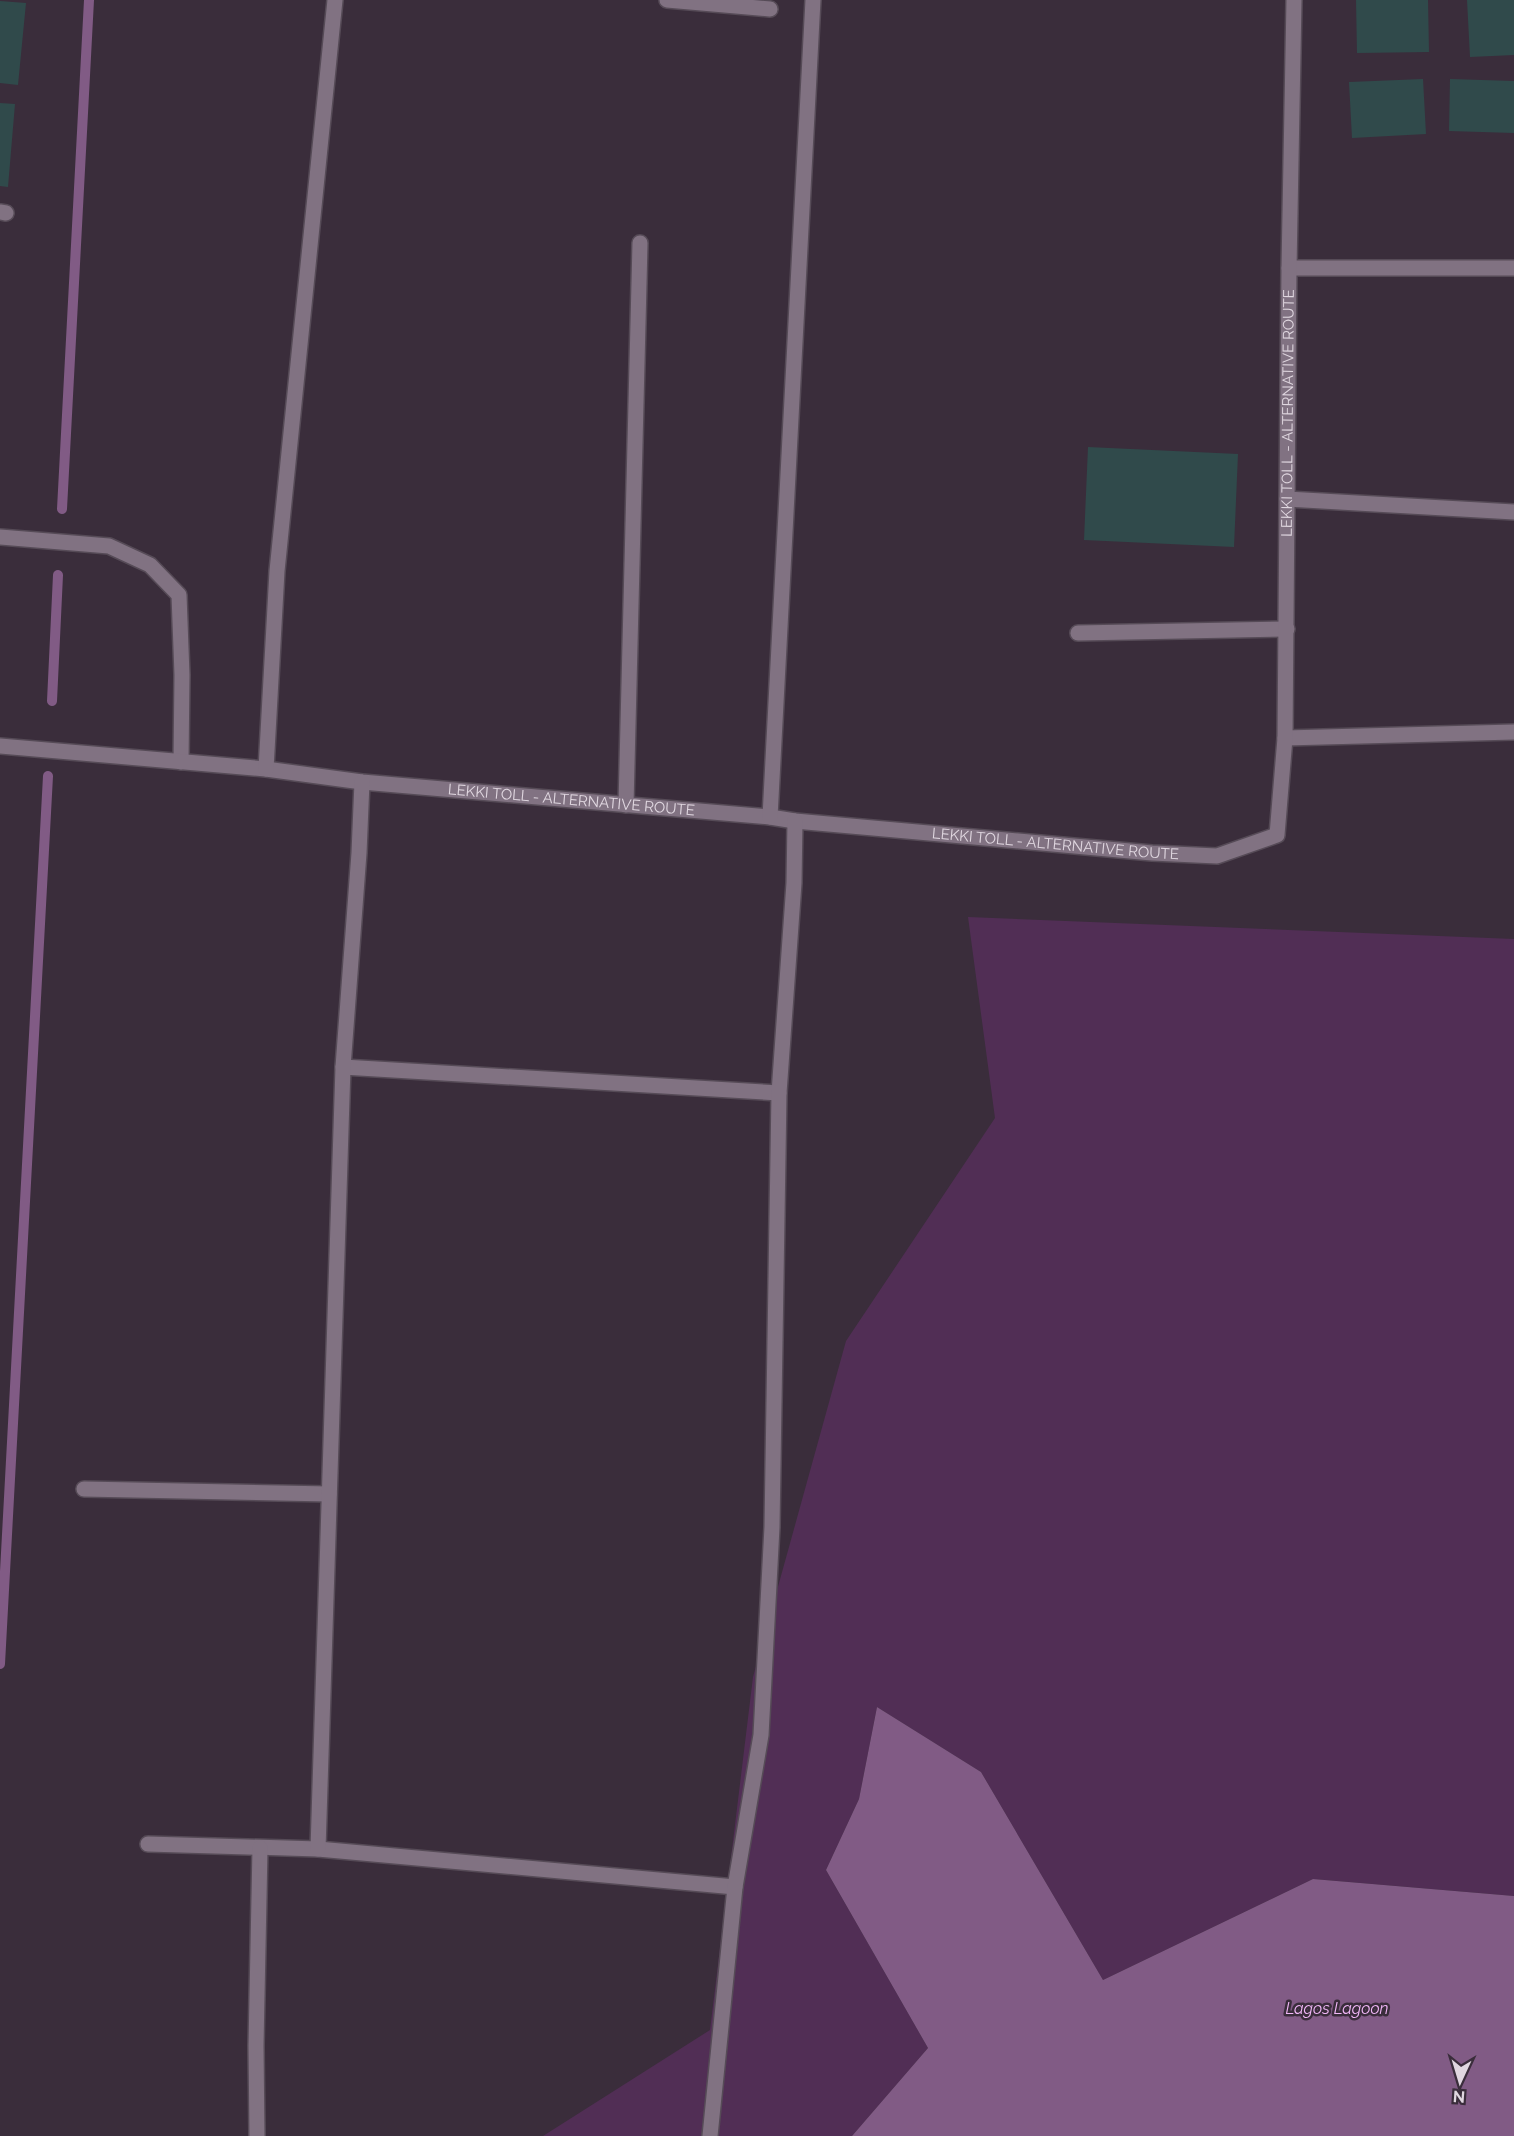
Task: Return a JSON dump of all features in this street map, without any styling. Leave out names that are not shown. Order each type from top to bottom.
[{"type":"street","points":[[266,770],[277,571],[335,0]]},
{"type":"street","points":[[667,0],[770,9]]},
{"type":"street","points":[[770,817],[813,0]]},
{"type":"street","name":"LEKKI TOLL - ALTERNATIVE ROUTE","points":[[0,746],[266,770],[362,782],[1152,853],[1217,856],[1277,835],[1285,738],[1294,0]]},
{"type":"street","points":[[626,805],[640,243]]},
{"type":"street","points":[[1289,268],[1514,268]]},
{"type":"street","points":[[1287,499],[1514,512]]},
{"type":"street","points":[[0,537],[109,546],[150,565],[179,595],[182,675],[181,762]]},
{"type":"street","points":[[1078,633],[1287,629]]},
{"type":"street","points":[[1285,738],[1514,732]]},
{"type":"street","points":[[318,1849],[343,1067],[362,782]]},
{"type":"street","points":[[710,2136],[735,1887],[761,1735],[772,1527],[779,1093],[794,883],[795,821]]},
{"type":"street","points":[[343,1067],[779,1093]]},
{"type":"street","points":[[84,1489],[329,1494]]},
{"type":"street","points":[[148,1844],[318,1849],[735,1887]]},
{"type":"street","points":[[257,2136],[256,2046],[260,1848]]},
{"type":"shaded area","points":[[968,917],[1514,939],[1514,1896],[1313,1879],[1103,1980],[981,1772],[877,1707],[859,1799],[826,1870],[928,2048],[852,2136],[543,2136],[710,2030],[753,1677],[846,1341],[995,1118]]},
{"type":"water","name":"Lagos Lagoon","points":[[877,1707],[981,1772],[1103,1980],[1313,1879],[1514,1896],[1514,2136],[852,2136],[928,2048],[826,1870],[859,1799]]},
{"type":"building","points":[[1356,0],[1428,0],[1429,52],[1357,53]]},
{"type":"building","points":[[1467,0],[1514,0],[1514,55],[1470,57]]},
{"type":"building","points":[[0,1],[26,3],[18,85],[0,83]]},
{"type":"building","points":[[1423,79],[1426,134],[1352,138],[1349,82]]},
{"type":"building","points":[[1450,79],[1514,81],[1514,133],[1449,131]]},
{"type":"building","points":[[0,103],[15,104],[8,187],[0,186]]},
{"type":"building","points":[[1088,447],[1238,454],[1234,547],[1084,540]]},
{"type":"waterway","points":[[62,509],[89,0]]},
{"type":"waterway","points":[[52,701],[58,575]]},
{"type":"waterway","points":[[0,1664],[48,776]]}]
